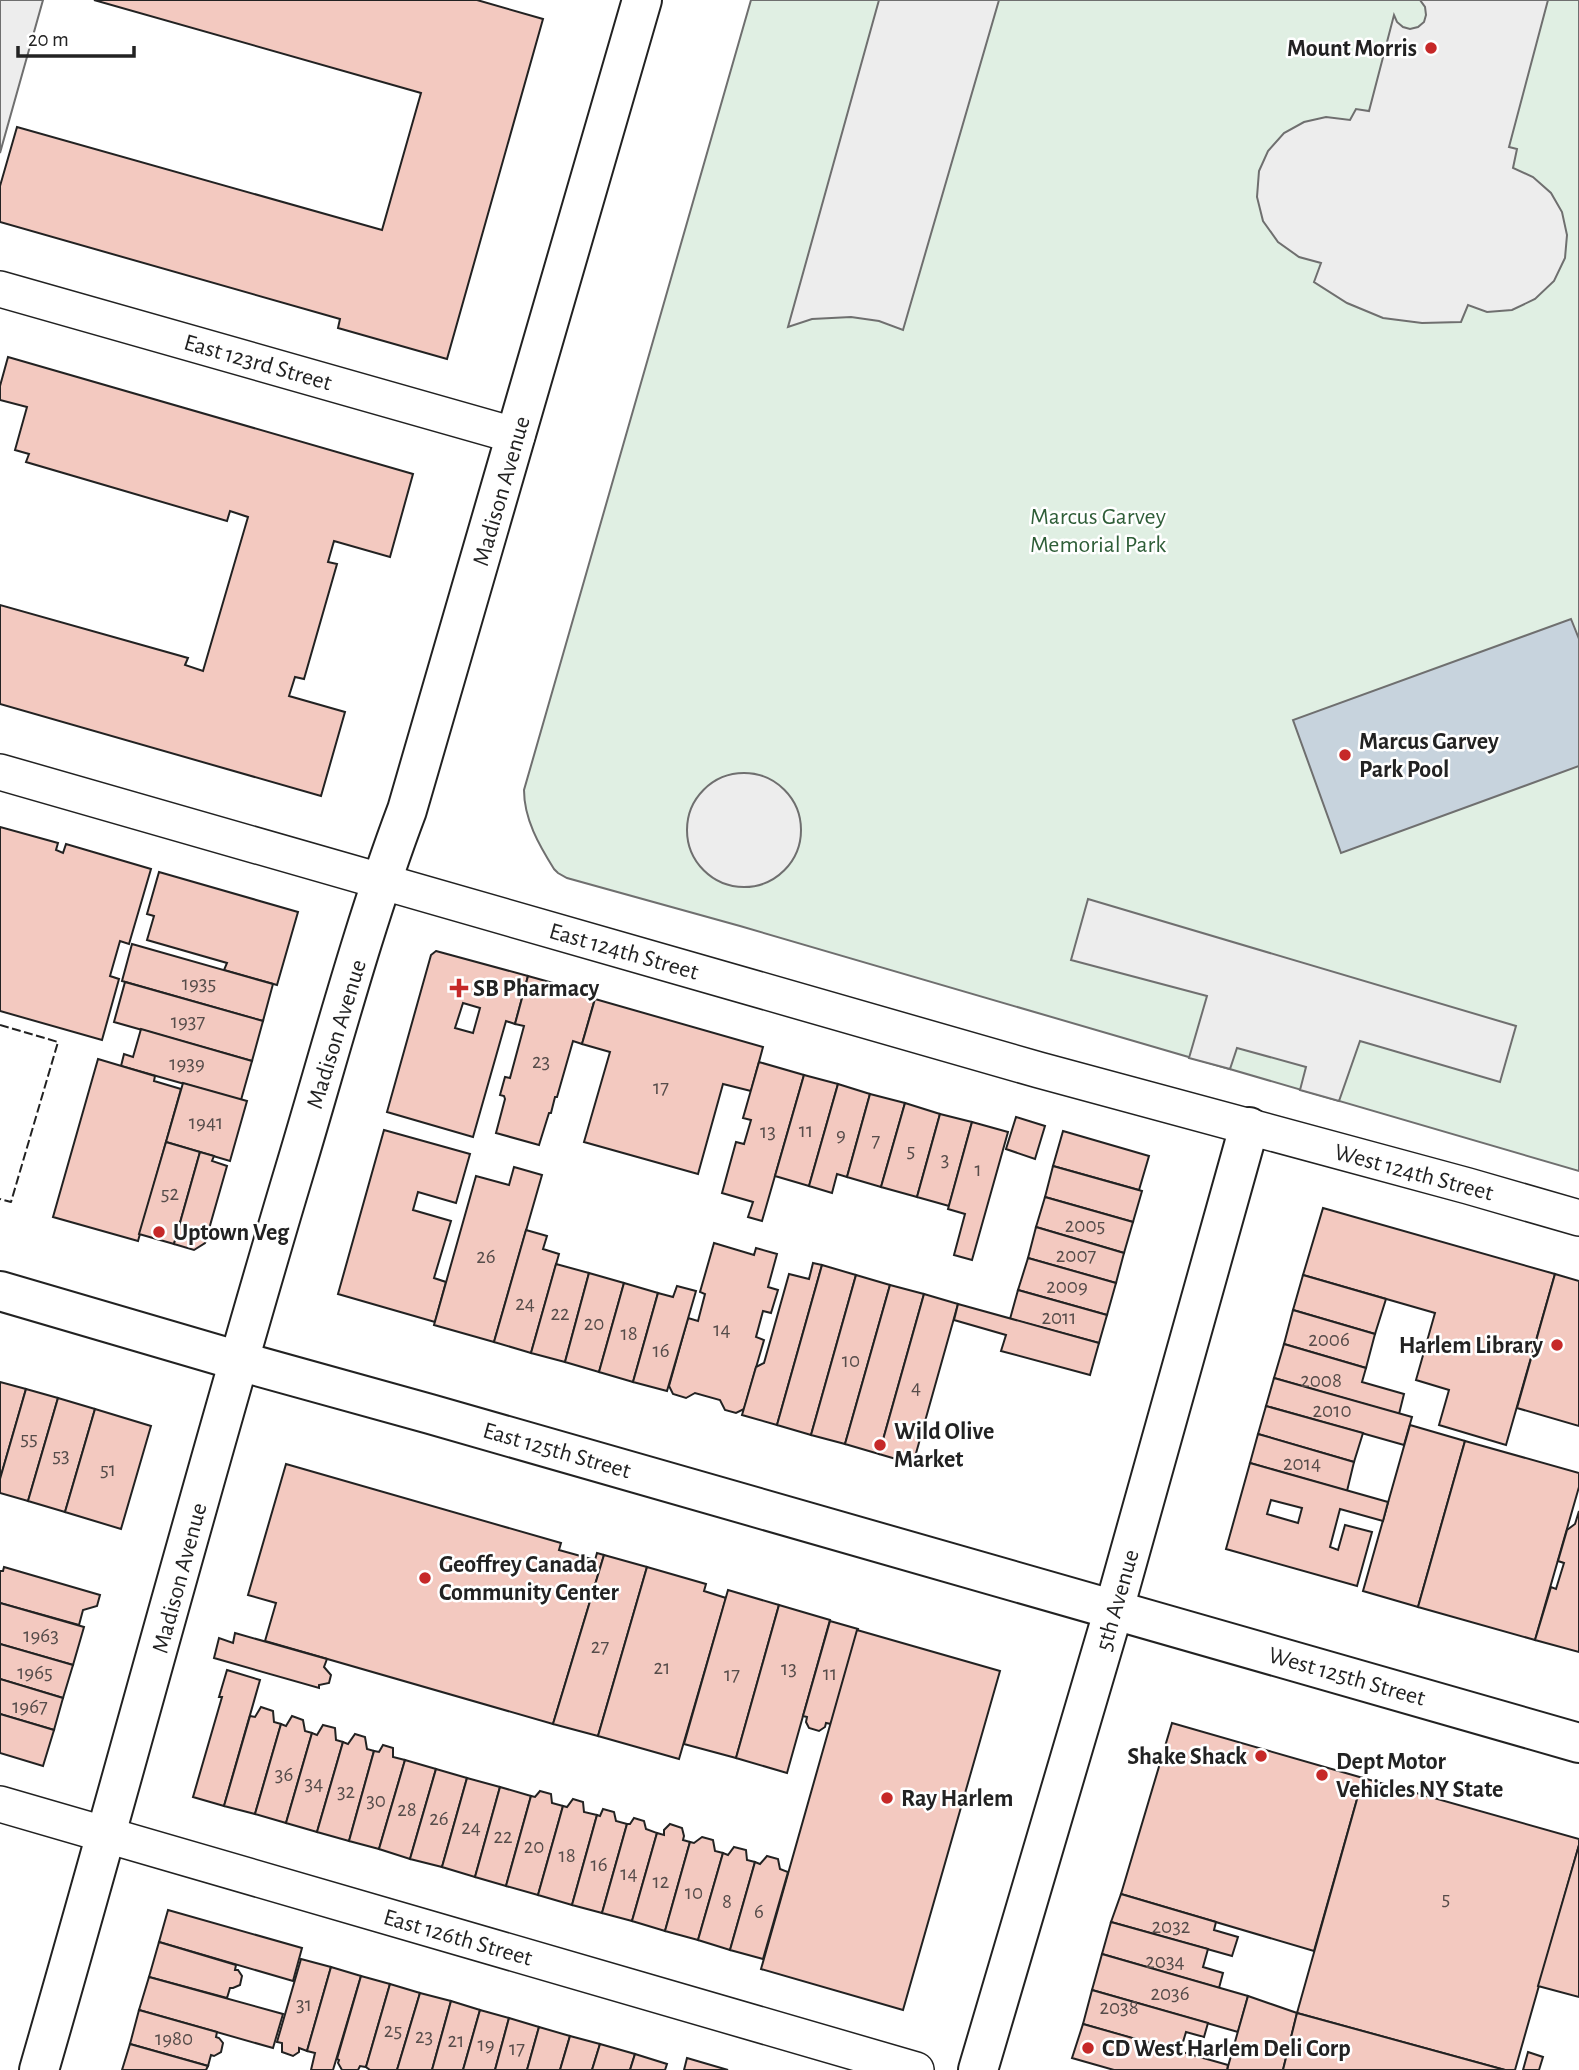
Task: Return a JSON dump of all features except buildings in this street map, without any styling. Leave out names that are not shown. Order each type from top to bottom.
[{"type":"main road","name":"Madison Avenue","points":[[39,2070],[239,1361],[381,880],[407,810],[642,0]]},
{"type":"main road","name":"5th Avenue","points":[[978,2070],[1114,1609],[1249,1127]]},
{"type":"main road","name":"East 125th Street","points":[[0,1290],[239,1361],[1114,1609]]},
{"type":"main road","name":"West 125th Street","points":[[1114,1609],[1579,1743]]},
{"type":"street","name":"East 123rd Street","points":[[0,289],[517,436]]},
{"type":"street","name":"East 124th Street","points":[[0,772],[702,974],[1249,1127]]},
{"type":"street","name":"West 124th Street","points":[[1249,1127],[1579,1218]]},
{"type":"street","name":"East 126th Street","points":[[0,1804],[916,2070]]},
{"type":"green space","name":"Marcus Garvey Memorial Park","points":[[751,0],[1579,0],[1579,1171],[567,878],[554,869],[530,821],[524,790]]},
{"type":"shaded area","points":[[0,0],[43,0],[0,153]]},
{"type":"shaded area","points":[[879,0],[999,0],[903,330],[879,321],[851,317],[812,319],[788,327]]},
{"type":"shaded area","points":[[1420,0],[1548,0],[1509,147],[1517,149],[1513,168],[1533,177],[1551,193],[1562,212],[1567,235],[1565,258],[1554,281],[1535,299],[1512,310],[1487,312],[1468,305],[1461,322],[1422,323],[1383,318],[1347,303],[1314,282],[1321,263],[1299,257],[1278,242],[1263,221],[1257,197],[1259,171],[1268,151],[1284,133],[1304,122],[1326,117],[1350,120],[1356,109],[1369,111],[1394,15],[1403,27],[1418,27],[1424,22],[1426,15]]},
{"type":"shaded area","points":[[1571,619],[1579,639],[1579,766],[1341,853],[1293,720]]},
{"type":"shaded area","points":[[744,773],[766,777],[785,789],[797,808],[801,830],[797,852],[785,871],[766,883],[744,887],[722,883],[703,871],[691,852],[687,830],[691,808],[703,789],[722,777]]},
{"type":"shaded area","points":[[1088,899],[1516,1026],[1500,1082],[1360,1041],[1339,1101],[1300,1090],[1306,1067],[1237,1048],[1230,1069],[1189,1058],[1207,996],[1071,960]]},
{"type":"fence","points":[[0,1025],[58,1042],[11,1202],[0,1199]]},
{"type":"place","name":"Mount Morris","points":[[1431,48]]},
{"type":"place","name":"Marcus Garvey Park Pool","points":[[1345,755]]},
{"type":"place","name":"SB Pharmacy","points":[[459,988]]},
{"type":"place","name":"Uptown Veg","points":[[159,1232]]},
{"type":"place","name":"Harlem Library","points":[[1557,1345]]},
{"type":"place","name":"Wild Olive Market","points":[[880,1445]]},
{"type":"place","name":"Geoffrey Canada Community Center","points":[[425,1578]]},
{"type":"place","name":"Shake Shack","points":[[1261,1756]]},
{"type":"place","name":"Dept Motor Vehicles NY State","points":[[1322,1775]]},
{"type":"place","name":"Ray Harlem","points":[[887,1798]]},
{"type":"place","name":"CD West Harlem Deli Corp","points":[[1088,2048]]}]
